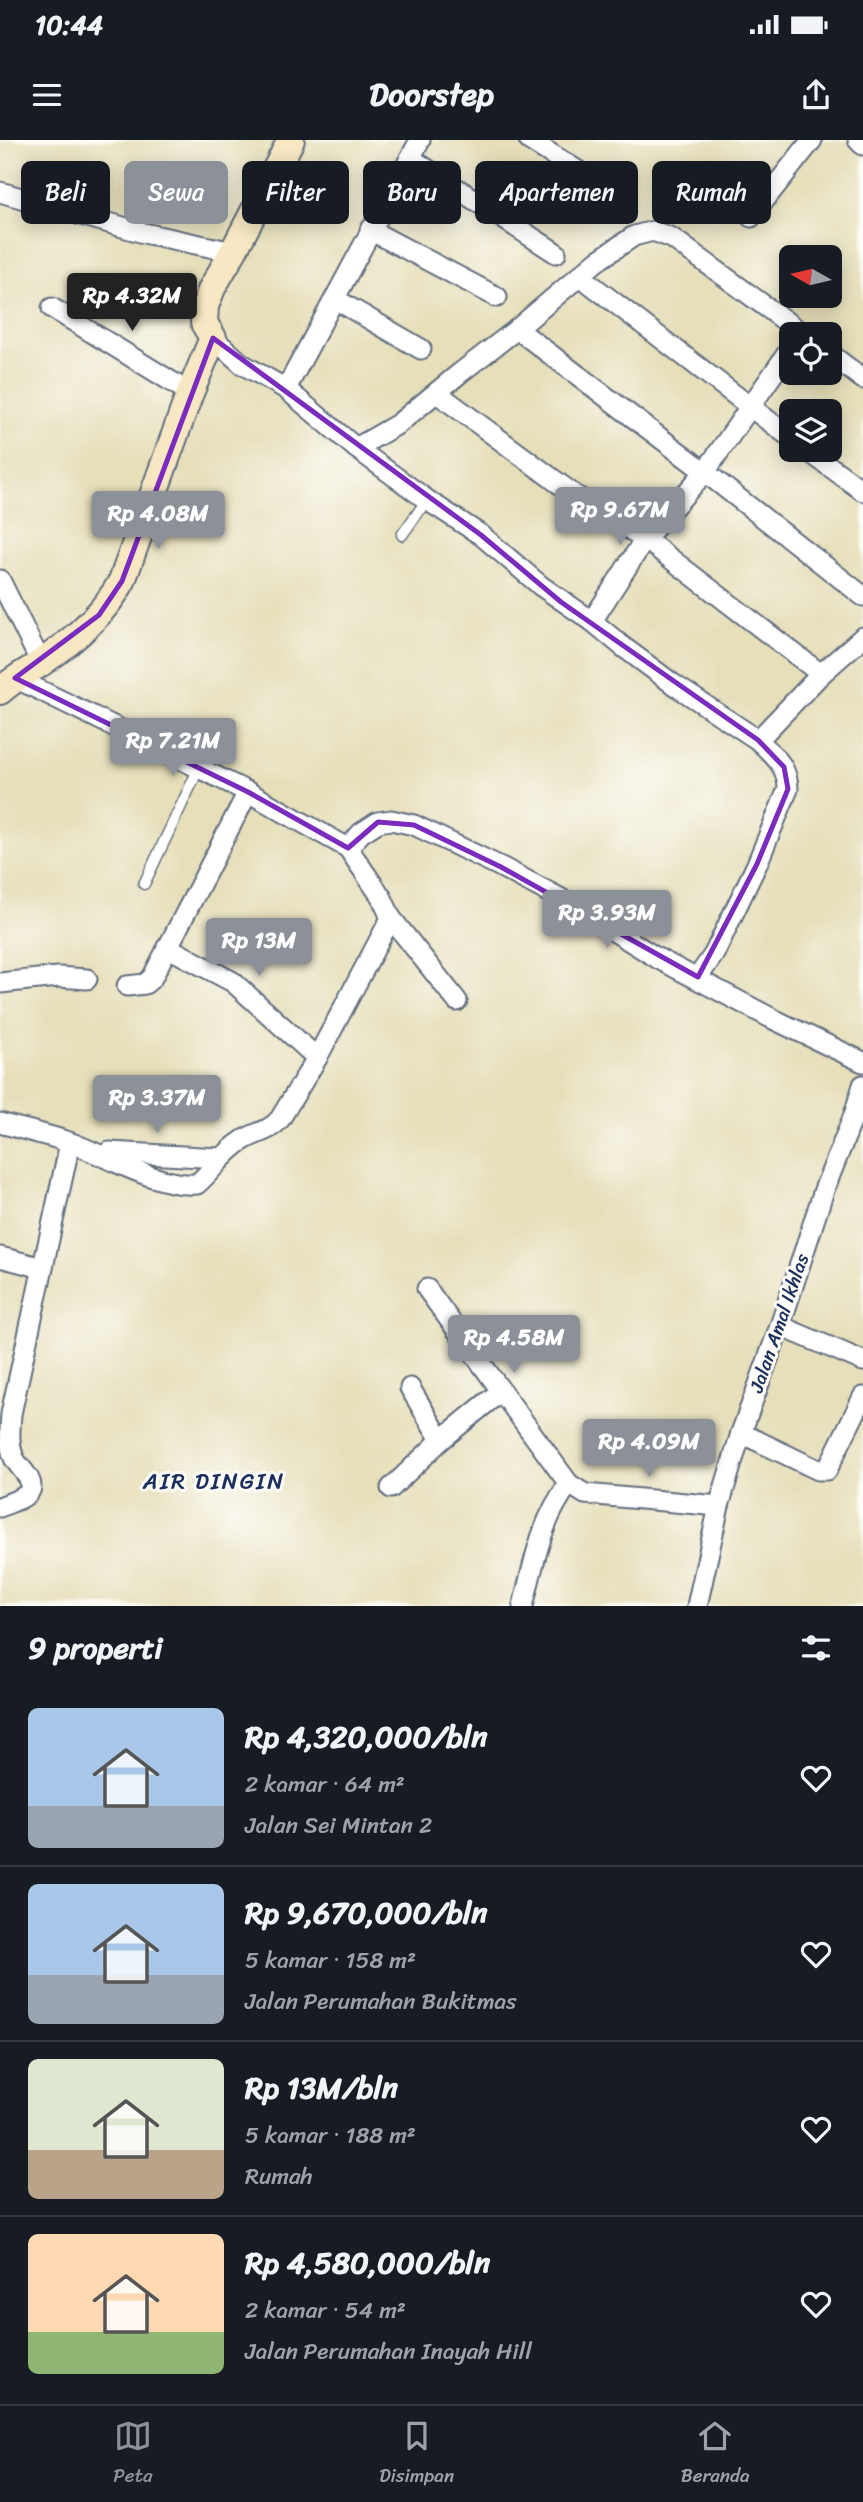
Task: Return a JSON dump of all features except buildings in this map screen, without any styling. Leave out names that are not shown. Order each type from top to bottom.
[{"type":"street","points":[[291,140],[212,288],[205,306],[204,323],[213,338],[242,363],[286,389],[356,448],[427,500],[481,535],[541,586],[592,621],[673,684],[758,740],[784,767],[788,775],[788,789],[757,864],[714,954],[698,977]]},
{"type":"street","points":[[286,389],[420,140]]},
{"type":"street","points":[[529,140],[562,161]]},
{"type":"street","points":[[771,191],[811,140]]},
{"type":"street","points":[[858,140],[863,145]]},
{"type":"street","points":[[410,158],[556,253]]},
{"type":"street","points":[[2,199],[233,252]]},
{"type":"street","points":[[370,230],[497,297]]},
{"type":"street","points":[[356,448],[398,424],[597,261],[634,236],[653,231],[672,238],[780,322]]},
{"type":"street","points":[[580,276],[779,429]]},
{"type":"street","points":[[335,299],[421,349]]},
{"type":"street","points":[[52,308],[190,393]]},
{"type":"street","points":[[517,329],[705,471],[863,596]]},
{"type":"street","points":[[7,684],[41,663],[111,602],[122,581],[190,393],[213,338]]},
{"type":"street","points":[[842,363],[863,379]]},
{"type":"street","points":[[592,621],[645,539],[705,471],[779,366]]},
{"type":"street","points":[[437,393],[573,494],[645,539],[821,674]]},
{"type":"street","points":[[823,462],[863,491]]},
{"type":"street","points":[[0,580],[41,663]]},
{"type":"street","points":[[758,740],[821,674],[863,637]]},
{"type":"street","points":[[7,684],[199,768],[348,848],[382,898],[390,918],[457,1001]]},
{"type":"street","points":[[127,986],[145,985],[152,978],[248,792]]},
{"type":"street","points":[[348,848],[361,833],[378,822],[391,820],[414,825],[567,902],[657,958],[698,977],[773,1019],[863,1062]]},
{"type":"street","points":[[0,1123],[70,1143],[158,1180],[182,1185],[197,1184],[220,1158],[241,1141],[273,1127],[280,1119],[317,1058],[390,918]]},
{"type":"street","points":[[167,947],[233,982],[317,1058]]},
{"type":"street","points":[[0,982],[58,977],[87,979]]},
{"type":"street","name":"Jalan Amal Ikhlas","points":[[698,1606],[719,1506],[741,1433],[824,1189],[854,1115],[863,1085]]},
{"type":"street","points":[[0,1507],[29,1493],[31,1488],[31,1482],[15,1459],[9,1439],[9,1384],[43,1268],[70,1143]]},
{"type":"street","points":[[92,1151],[220,1158]]},
{"type":"street","points":[[0,1257],[43,1268]]},
{"type":"street","points":[[427,1289],[569,1484],[585,1494],[719,1506]]},
{"type":"street","points":[[779,1326],[863,1361]]},
{"type":"street","points":[[410,1388],[441,1440]]},
{"type":"street","points":[[391,1488],[441,1440],[501,1391]]},
{"type":"street","points":[[741,1433],[818,1470],[827,1470],[863,1397]]},
{"type":"street","points":[[523,1606],[544,1527],[558,1498],[569,1484]]},
{"type":"lane","points":[[402,535],[427,500]]},
{"type":"lane","points":[[144,884],[199,768]]},
{"type":"highlighted area","points":[[213,338],[481,535],[561,602],[758,740],[784,767],[788,789],[757,864],[698,977],[501,867],[414,825],[378,822],[348,848],[248,792],[15,678],[99,615],[122,581]]},
{"type":"district","name":"AIR DINGIN","points":[[214,1481]]}]
